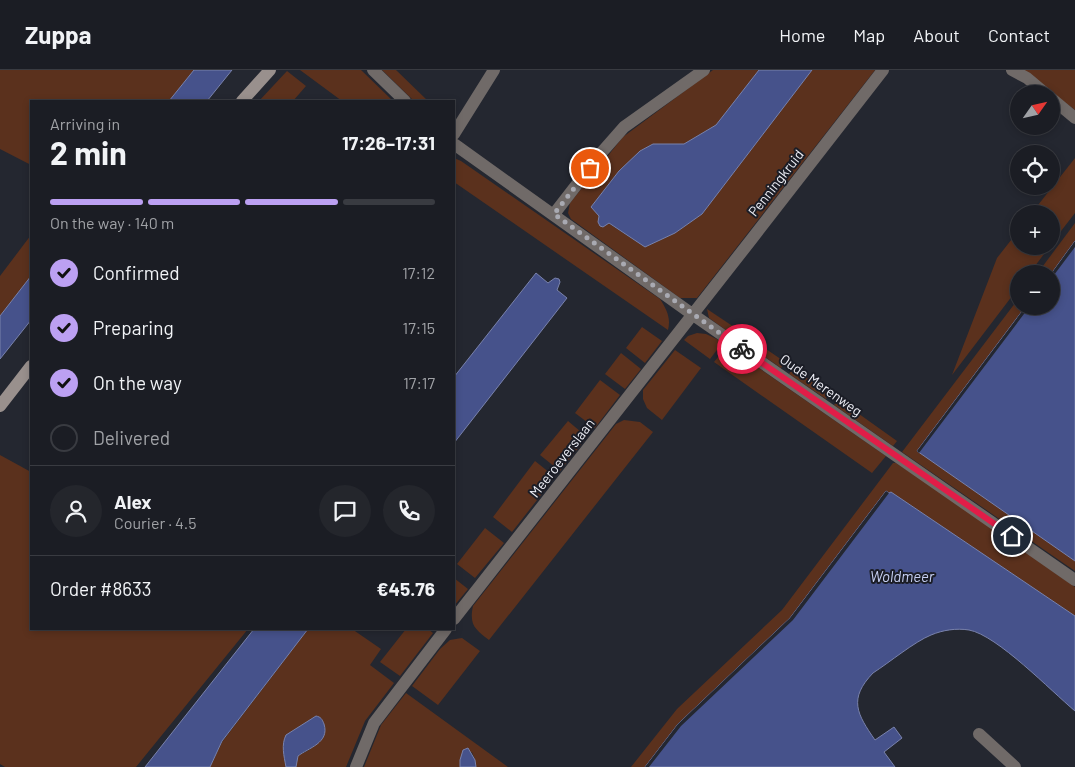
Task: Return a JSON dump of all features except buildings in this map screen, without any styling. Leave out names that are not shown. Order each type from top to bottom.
[{"type":"main road","points":[[243,100],[270,70]]},
{"type":"main road","points":[[0,406],[30,367]]},
{"type":"street","points":[[373,70],[403,100]]},
{"type":"street","points":[[455,132],[494,70]]},
{"type":"street","points":[[554,214],[624,127],[704,70]]},
{"type":"street","name":"Penningkruid","points":[[692,314],[882,70]]},
{"type":"street","points":[[1012,70],[1035,85]]},
{"type":"street","points":[[1060,106],[1075,118]]},
{"type":"street","name":"Oude Merenweg","points":[[455,145],[692,314],[1075,580]]},
{"type":"street","name":"Meeroeverslaan","points":[[455,618],[692,314]]},
{"type":"street","points":[[356,767],[374,723],[445,630]]},
{"type":"street","points":[[980,734],[1014,767]]},
{"type":"shaded area","points":[[0,70],[194,70],[170,100],[30,100],[30,164],[0,149]]},
{"type":"shaded area","points":[[300,70],[361,70],[392,100],[341,100]]},
{"type":"shaded area","points":[[382,70],[396,70],[427,100],[413,100]]},
{"type":"shaded area","points":[[713,70],[759,70],[716,125],[684,144],[653,144],[640,151],[619,171],[591,207],[599,216],[598,219],[608,223],[645,247],[675,233],[702,214],[812,70],[875,70],[697,298],[680,298],[571,219],[568,213],[570,203],[623,137]]},
{"type":"shaded area","points":[[1022,70],[1075,70],[1075,110],[1060,99],[1060,85],[1042,85]]},
{"type":"shaded area","points":[[287,71],[306,86],[294,100],[260,100]]},
{"type":"shaded area","points":[[455,158],[660,299],[668,314],[668,330],[455,183]]},
{"type":"shaded area","points":[[1075,158],[1075,213],[1060,232],[1060,205],[1038,205],[1046,195],[1060,195],[1060,177]]},
{"type":"shaded area","points":[[1075,223],[1075,241],[1058,265],[1044,265],[1051,255],[1060,255],[1060,243]]},
{"type":"shaded area","points":[[30,236],[30,277],[0,316],[0,276]]},
{"type":"shaded area","points":[[1010,241],[1010,255],[1043,255],[1036,265],[1010,265],[1010,299],[952,375],[997,258]]},
{"type":"shaded area","points":[[707,309],[734,327],[730,333],[709,318]]},
{"type":"shaded area","points":[[1010,310],[1010,315],[1019,315],[917,451],[1075,561],[1075,571],[902,452]]},
{"type":"shaded area","points":[[642,327],[662,341],[645,363],[626,348]]},
{"type":"shaded area","points":[[697,333],[706,334],[723,342],[710,359],[684,340],[688,336]]},
{"type":"shaded area","points":[[750,338],[785,362],[781,368],[746,344]]},
{"type":"shaded area","points":[[727,346],[886,456],[872,473],[714,362]]},
{"type":"shaded area","points":[[675,350],[701,368],[662,420],[647,408],[643,399],[643,390]]},
{"type":"shaded area","points":[[621,353],[641,369],[625,389],[605,374]]},
{"type":"shaded area","points":[[793,368],[830,394],[826,399],[789,374]]},
{"type":"shaded area","points":[[600,380],[620,395],[595,428],[575,413]]},
{"type":"shaded area","points":[[838,399],[897,441],[893,446],[834,405]]},
{"type":"shaded area","points":[[624,420],[640,422],[653,432],[489,640],[474,626],[472,618],[473,606],[616,424]]},
{"type":"shaded area","points":[[568,421],[587,437],[560,471],[540,455]]},
{"type":"shaded area","points":[[0,455],[30,471],[30,630],[247,630],[136,767],[5,767],[0,764]]},
{"type":"shaded area","points":[[535,461],[555,477],[512,532],[493,517]]},
{"type":"shaded area","points":[[893,463],[896,463],[948,497],[1075,587],[1075,616],[891,492],[886,491],[790,618],[678,724],[645,767],[631,767],[677,709],[782,610]]},
{"type":"shaded area","points":[[485,528],[504,543],[475,578],[457,564]]},
{"type":"shaded area","points":[[455,579],[468,589],[455,605]]},
{"type":"shaded area","points":[[307,630],[353,630],[381,649],[370,665],[394,683],[365,721],[346,767],[296,767],[298,756],[312,747],[325,728],[321,719],[316,716],[287,735],[284,747],[286,767],[210,767],[222,742]]},
{"type":"shaded area","points":[[405,630],[429,630],[433,633],[400,676],[380,662]]},
{"type":"shaded area","points":[[462,638],[480,651],[438,705],[412,686],[440,649],[450,640]]},
{"type":"shaded area","points":[[406,693],[508,767],[476,767],[472,752],[460,760],[460,767],[364,767],[381,725]]},
{"type":"water","points":[[194,70],[232,70],[208,100],[170,100]]},
{"type":"water","points":[[759,70],[812,70],[702,214],[675,233],[645,247],[609,223],[603,227],[600,226],[598,222],[599,216],[591,207],[619,171],[640,151],[653,144],[684,144],[716,125]]},
{"type":"water","points":[[1075,241],[1075,561],[917,451],[1019,315],[1060,315],[1060,265],[1058,265]]},
{"type":"water","points":[[536,273],[548,283],[555,278],[559,279],[560,282],[557,290],[567,298],[455,442],[455,376]]},
{"type":"water","points":[[30,277],[30,321],[0,359],[0,316]]},
{"type":"water","name":"Woldmeer","points":[[886,491],[891,492],[1075,616],[1075,711],[1024,665],[994,642],[981,634],[969,630],[950,630],[931,635],[910,647],[873,673],[860,691],[858,706],[860,714],[875,740],[894,727],[902,738],[884,752],[895,767],[645,767],[678,724],[790,618]]},
{"type":"water","points":[[253,630],[307,630],[222,741],[210,767],[145,767]]},
{"type":"water","points":[[316,716],[324,724],[324,736],[317,744],[298,756],[296,767],[286,767],[283,747],[286,735]]},
{"type":"water","points":[[468,748],[475,760],[476,767],[460,767],[463,750]]},
{"type":"pier","points":[[1075,241],[1075,247],[1060,267],[1060,265],[1058,265]]},
{"type":"pier","points":[[1019,315],[1023,315],[919,453],[917,451]]},
{"type":"pier","points":[[886,491],[889,493],[793,620],[681,726],[649,767],[645,767],[678,724],[790,618]]},
{"type":"way so far","points":[[590,168],[554,214],[742,349]]},
{"type":"route","points":[[742,349],[1012,536]]}]
